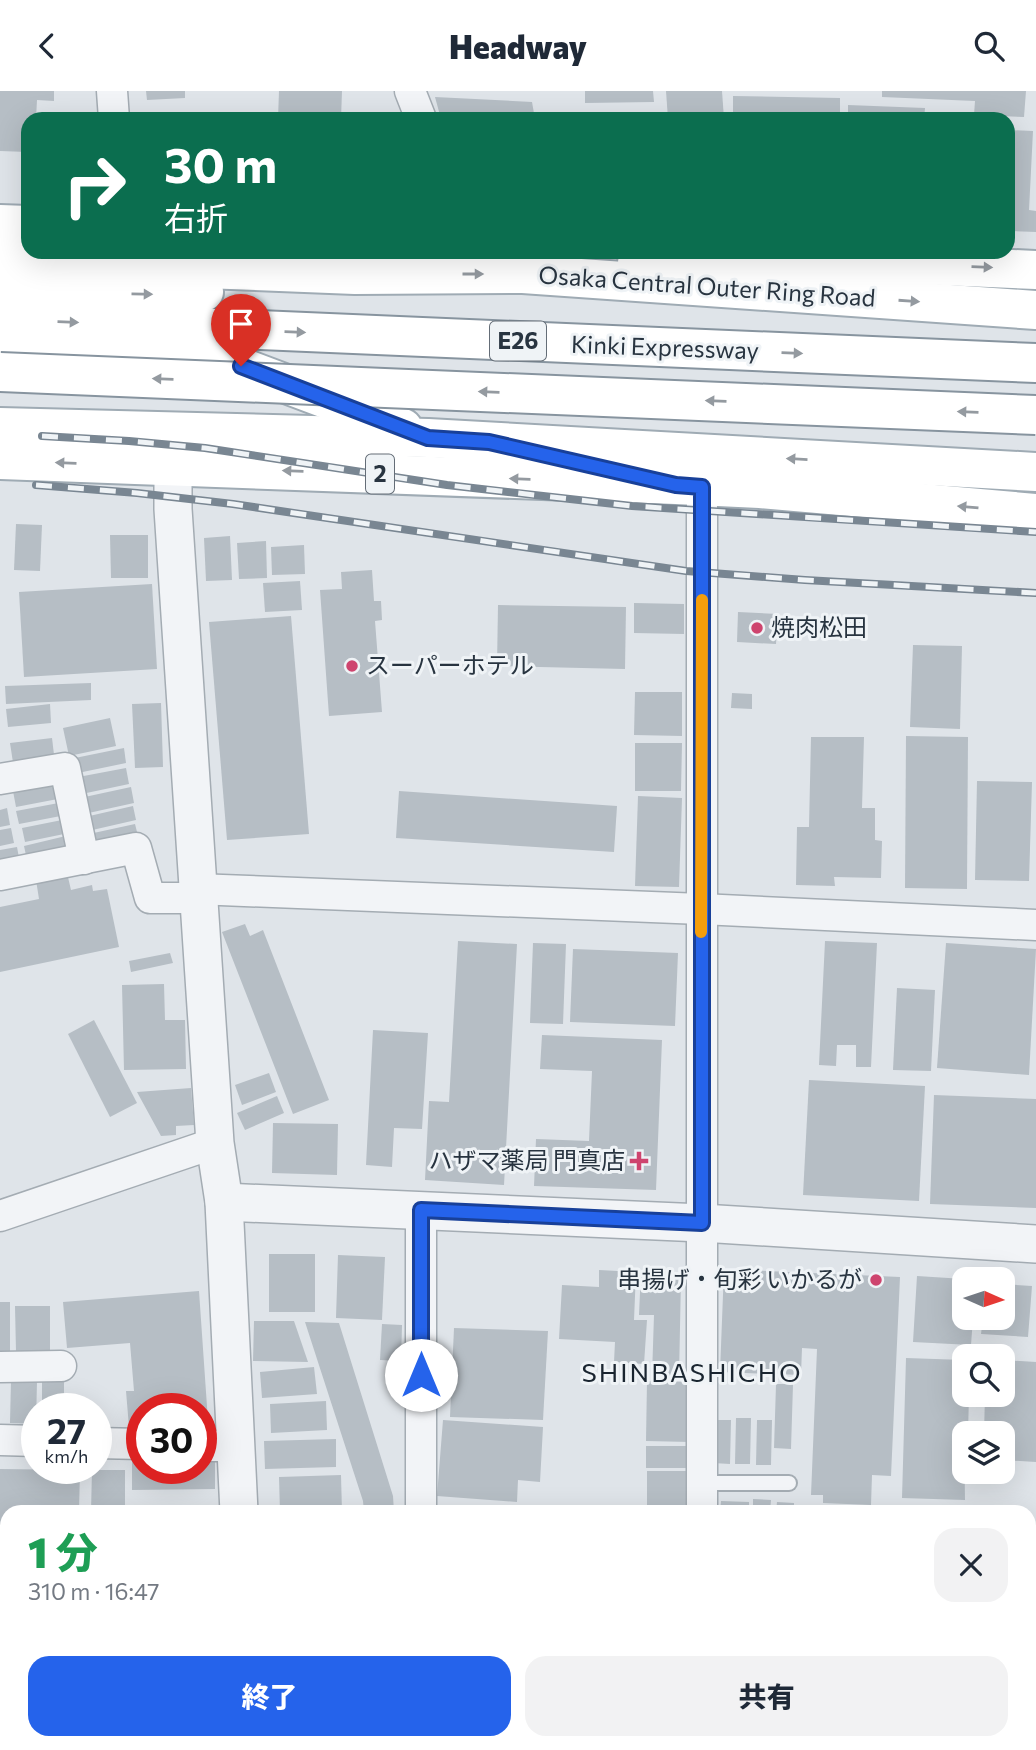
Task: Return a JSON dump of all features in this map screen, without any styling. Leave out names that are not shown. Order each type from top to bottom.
[{"type":"main road","points":[[0,224],[21,225]]},
{"type":"main road","points":[[300,259],[355,275]]},
{"type":"main road","points":[[523,274],[681,259]]},
{"type":"main road","points":[[782,259],[1036,270]]},
{"type":"main road","name":"Osaka Central Outer Ring Road","points":[[0,261],[355,275],[433,263],[523,274],[1036,310]]},
{"type":"main road","points":[[0,290],[184,295],[355,275]]},
{"type":"main road","name":"Kinki Expressway","points":[[0,319],[1036,363]]},
{"type":"main road","points":[[0,346],[186,354],[225,361],[428,438]]},
{"type":"main road","name":"Kinki Expressway","points":[[0,372],[1036,415]]},
{"type":"main road","name":"2","points":[[0,426],[428,438],[1036,472]]},
{"type":"main road","points":[[489,442],[689,486]]},
{"type":"main road","name":"2","points":[[0,460],[760,489],[997,471]]},
{"type":"main road","points":[[760,489],[1036,513]]},
{"type":"street","points":[[111,91],[113,112]]},
{"type":"street","points":[[410,91],[418,112]]},
{"type":"street","points":[[173,466],[173,509],[197,894],[215,1143],[224,1202],[218,1446],[237,1505]]},
{"type":"street","points":[[689,486],[701,909],[702,1498]]},
{"type":"street","points":[[0,779],[65,768],[84,859]]},
{"type":"street","points":[[0,875],[136,849],[150,898],[197,894],[701,909],[1036,925]]},
{"type":"street","points":[[0,1216],[215,1143]]},
{"type":"street","points":[[224,1202],[702,1223],[1036,1244]]},
{"type":"street","points":[[421,1210],[421,1505]]},
{"type":"street","points":[[0,1367],[61,1366]]},
{"type":"street","points":[[0,1440],[21,1441]]},
{"type":"lane","points":[[702,1498],[789,1483]]},
{"type":"building","points":[[0,91],[54,91],[54,101],[37,100],[36,112],[21,112],[21,152],[0,151]]},
{"type":"building","points":[[146,91],[185,91],[185,98],[147,100]]},
{"type":"building","points":[[279,91],[342,91],[341,112],[278,112]]},
{"type":"building","points":[[585,91],[653,91],[654,102],[585,103]]},
{"type":"building","points":[[666,91],[722,91],[724,112],[668,112]]},
{"type":"building","points":[[882,91],[1026,91],[1024,117],[1015,117],[1015,112],[974,112],[975,101],[882,97]]},
{"type":"building","points":[[733,96],[840,98],[840,112],[733,112]]},
{"type":"building","points":[[435,97],[532,102],[534,112],[439,112]]},
{"type":"building","points":[[848,105],[925,108],[925,112],[848,112]]},
{"type":"building","points":[[1015,130],[1033,131],[1029,210],[1036,211],[1036,232],[1015,231]]},
{"type":"building","points":[[16,524],[42,525],[40,571],[14,570]]},
{"type":"building","points":[[110,535],[148,535],[148,578],[111,578]]},
{"type":"building","points":[[230,536],[232,580],[206,581],[204,538]]},
{"type":"building","points":[[266,541],[267,578],[239,579],[237,543]]},
{"type":"building","points":[[304,545],[305,574],[272,575],[271,547]]},
{"type":"building","name":"スーパーホテル","points":[[372,570],[374,601],[381,601],[382,620],[375,621],[382,712],[329,716],[320,590],[342,589],[341,572]]},
{"type":"building","points":[[300,581],[302,610],[265,612],[263,583]]},
{"type":"building","points":[[152,584],[157,669],[24,677],[19,592]]},
{"type":"building","points":[[634,603],[684,604],[684,634],[634,633]]},
{"type":"building","points":[[498,605],[626,607],[625,669],[497,666]]},
{"type":"building","points":[[738,612],[778,614],[776,644],[737,642]]},
{"type":"building","points":[[291,616],[309,834],[227,840],[209,622]]},
{"type":"building","points":[[913,645],[962,646],[960,729],[910,727]]},
{"type":"building","points":[[91,683],[91,700],[6,704],[5,686]]},
{"type":"building","points":[[635,692],[682,692],[682,736],[634,735]]},
{"type":"building","points":[[732,693],[752,694],[752,709],[731,708]]},
{"type":"building","points":[[161,703],[163,767],[135,768],[132,704]]},
{"type":"building","points":[[50,704],[51,723],[8,727],[6,709]]},
{"type":"building","points":[[110,718],[116,746],[69,756],[63,728]]},
{"type":"building","points":[[906,736],[968,737],[967,889],[905,888]]},
{"type":"building","points":[[811,737],[864,737],[862,808],[875,808],[875,840],[882,841],[881,878],[834,877],[835,886],[796,885],[797,827],[809,827]]},
{"type":"building","points":[[52,738],[55,763],[14,769],[10,743]]},
{"type":"building","points":[[635,743],[682,743],[681,791],[635,791]]},
{"type":"building","points":[[124,748],[126,763],[73,774],[70,759]]},
{"type":"building","points":[[126,768],[129,784],[77,795],[73,778]]},
{"type":"building","points":[[977,781],[1032,782],[1029,881],[975,880]]},
{"type":"building","points":[[59,782],[63,798],[16,807],[13,791]]},
{"type":"building","points":[[131,787],[134,803],[84,814],[80,798]]},
{"type":"building","points":[[399,791],[617,806],[614,852],[396,838]]},
{"type":"building","points":[[638,796],[682,798],[679,887],[635,886]]},
{"type":"building","points":[[64,802],[66,815],[19,824],[16,811]]},
{"type":"building","points":[[133,806],[136,820],[88,831],[85,817]]},
{"type":"building","points":[[7,808],[10,825],[0,827],[0,810]]},
{"type":"building","points":[[67,819],[69,833],[25,842],[22,828]]},
{"type":"building","points":[[135,824],[138,836],[91,846],[89,834]]},
{"type":"building","points":[[11,828],[14,843],[0,846],[0,830]]},
{"type":"building","points":[[70,835],[73,850],[27,860],[24,846]]},
{"type":"building","points":[[17,847],[20,863],[0,866],[0,850]]},
{"type":"building","points":[[67,873],[71,890],[92,885],[93,891],[107,889],[119,947],[0,972],[0,907],[39,899],[36,880]]},
{"type":"building","points":[[245,924],[250,936],[263,930],[329,1100],[293,1114],[222,932]]},
{"type":"building","points":[[458,941],[517,944],[504,1185],[425,1180],[429,1101],[449,1102]]},
{"type":"building","points":[[825,941],[877,943],[871,1067],[856,1067],[856,1045],[837,1045],[836,1066],[819,1065]]},
{"type":"building","points":[[533,943],[566,944],[563,1024],[530,1023]]},
{"type":"building","points":[[946,943],[1036,949],[1029,1075],[937,1068]]},
{"type":"building","points":[[573,949],[678,953],[675,1026],[570,1022]]},
{"type":"building","points":[[170,953],[173,963],[131,972],[129,961]]},
{"type":"building","points":[[164,984],[165,1020],[185,1020],[186,1069],[124,1070],[122,985]]},
{"type":"building","points":[[897,988],[935,990],[931,1071],[893,1070]]},
{"type":"building","points":[[94,1020],[137,1103],[110,1117],[68,1034]]},
{"type":"building","points":[[373,1030],[428,1033],[422,1129],[394,1128],[392,1167],[366,1165]]},
{"type":"building","points":[[542,1035],[662,1040],[656,1190],[534,1186],[536,1139],[589,1141],[592,1071],[540,1069]]},
{"type":"building","points":[[269,1073],[276,1092],[242,1105],[235,1085]]},
{"type":"building","points":[[809,1080],[925,1086],[919,1201],[803,1195]]},
{"type":"building","points":[[191,1088],[194,1125],[176,1126],[176,1135],[161,1136],[137,1092]]},
{"type":"building","points":[[934,1095],[1036,1099],[1036,1208],[930,1204]]},
{"type":"building","points":[[277,1096],[284,1113],[245,1130],[237,1113]]},
{"type":"building","points":[[273,1123],[338,1124],[337,1175],[272,1173]]},
{"type":"building","points":[[269,1254],[315,1254],[315,1312],[269,1312]]},
{"type":"building","points":[[338,1255],[385,1257],[382,1320],[336,1318]]},
{"type":"building","points":[[724,1269],[900,1277],[891,1476],[872,1475],[871,1505],[823,1503],[823,1495],[811,1495],[817,1349],[802,1348],[801,1375],[720,1372]]},
{"type":"building","points":[[599,1270],[636,1272],[634,1320],[647,1320],[644,1364],[614,1362],[615,1342],[559,1339],[562,1285],[599,1287]]},
{"type":"building","points":[[641,1270],[670,1271],[681,1278],[679,1376],[652,1376],[654,1315],[639,1315]]},
{"type":"building","points":[[917,1276],[952,1278],[952,1330],[972,1330],[971,1344],[913,1342]]},
{"type":"building","points":[[1015,1285],[1032,1286],[1028,1337],[981,1334],[982,1330],[1015,1330]]},
{"type":"building","points":[[199,1291],[206,1393],[126,1393],[134,1391],[130,1343],[67,1348],[63,1302]]},
{"type":"building","points":[[0,1302],[10,1302],[10,1353],[0,1353]]},
{"type":"building","points":[[15,1306],[50,1306],[50,1352],[16,1352]]},
{"type":"building","points":[[254,1321],[294,1321],[308,1362],[253,1361]]},
{"type":"building","points":[[305,1322],[339,1323],[394,1505],[363,1505]]},
{"type":"building","points":[[382,1324],[402,1325],[401,1361],[380,1360]]},
{"type":"building","points":[[454,1328],[548,1331],[543,1420],[450,1417]]},
{"type":"building","points":[[906,1358],[952,1360],[952,1407],[969,1407],[968,1421],[952,1421],[952,1484],[965,1484],[965,1500],[902,1498]]},
{"type":"building","points":[[1015,1361],[1036,1362],[1036,1462],[1015,1461],[1015,1421],[984,1421],[985,1407],[1015,1407]]},
{"type":"building","points":[[314,1367],[317,1394],[262,1398],[260,1372]]},
{"type":"building","points":[[42,1378],[64,1378],[64,1393],[42,1393]]},
{"type":"building","points":[[11,1380],[37,1381],[37,1393],[21,1393],[21,1423],[10,1423]]},
{"type":"building","points":[[647,1381],[691,1382],[690,1442],[646,1441]]},
{"type":"building","points":[[776,1384],[793,1384],[791,1449],[774,1448]]},
{"type":"building","points":[[326,1401],[327,1430],[271,1433],[270,1404]]},
{"type":"building","points":[[736,1418],[751,1418],[750,1464],[735,1464]]},
{"type":"building","points":[[443,1420],[543,1427],[540,1482],[518,1480],[517,1502],[437,1496]]},
{"type":"building","points":[[714,1420],[731,1420],[730,1464],[713,1463]]},
{"type":"building","points":[[757,1420],[772,1420],[771,1465],[756,1465]]},
{"type":"building","points":[[336,1439],[336,1467],[265,1469],[264,1441]]},
{"type":"building","points":[[646,1446],[689,1446],[689,1468],[646,1468]]},
{"type":"building","points":[[0,1469],[21,1469],[21,1484],[80,1484],[79,1505],[0,1505]]},
{"type":"building","points":[[112,1470],[125,1470],[125,1505],[91,1505],[92,1484],[112,1484]]},
{"type":"building","points":[[647,1471],[689,1471],[688,1505],[647,1505]]},
{"type":"building","points":[[341,1475],[342,1505],[280,1505],[279,1477]]},
{"type":"building","points":[[132,1484],[215,1484],[215,1489],[132,1490]]},
{"type":"building","points":[[753,1499],[771,1500],[771,1505],[753,1505]]},
{"type":"building","points":[[721,1501],[749,1502],[749,1505],[721,1505]]},
{"type":"building","points":[[777,1502],[794,1503],[794,1505],[777,1505]]},
{"type":"railway","points":[[42,436],[205,448],[447,485],[632,506],[1036,532]]},
{"type":"railway","points":[[36,485],[233,504],[686,571],[1036,593]]},
{"type":"slow traffic","points":[[701,932],[702,600]]},
{"type":"place","name":"焼肉松田","points":[[757,628]]},
{"type":"place","name":"スーパーホテル","points":[[352,666]]},
{"type":"place","name":"ハザマ薬局 門真店","points":[[639,1161]]},
{"type":"place","name":"串揚げ・旬彩 いかるが","points":[[876,1280]]},
{"type":"district","name":"SHINBASHICHO","points":[[692,1373]]},
{"type":"route","points":[[241,366],[428,438],[489,442],[676,485],[702,487],[702,1223],[421,1210],[421,1375]]}]
